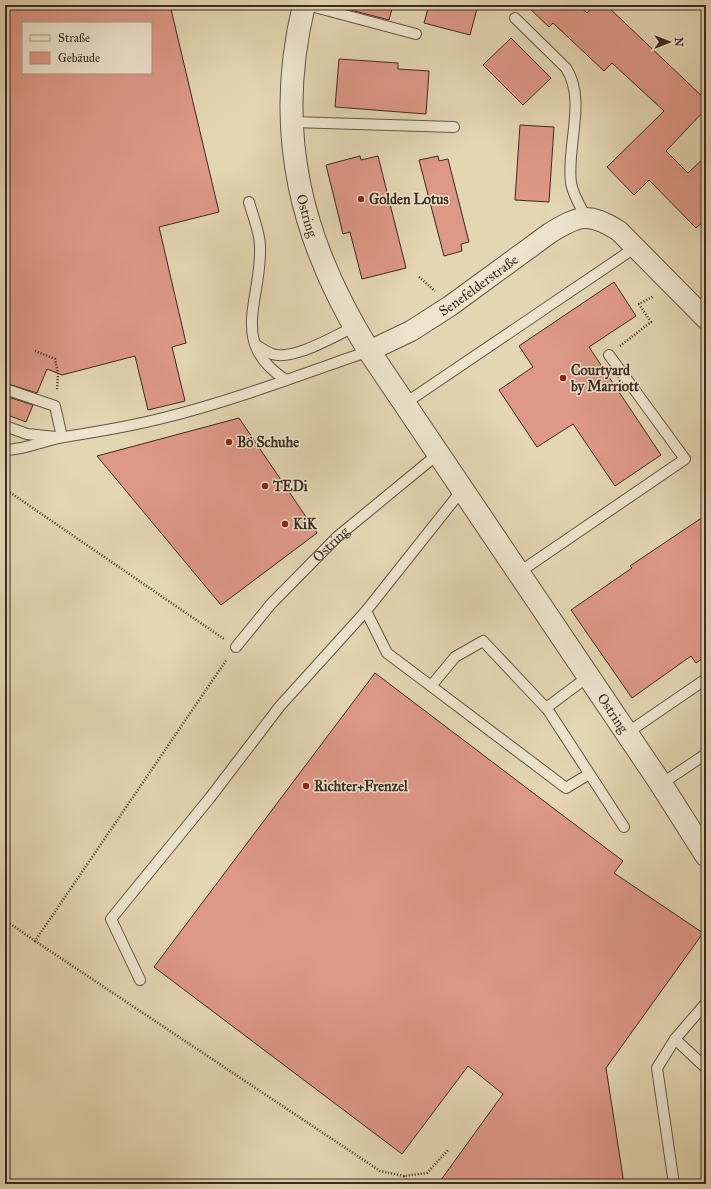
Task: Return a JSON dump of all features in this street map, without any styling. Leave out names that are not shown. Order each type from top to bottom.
[{"type":"street","name":"Ostring","points":[[306,5],[294,59],[292,122],[296,163],[302,198],[311,231],[328,277],[354,327],[369,351],[589,676],[706,855]]},
{"type":"street","points":[[586,216],[607,223],[619,231],[706,319]]},
{"type":"street","name":"Senefelderstraße","points":[[369,351],[411,331],[450,306],[550,233],[566,223],[586,216]]},
{"type":"lane","points":[[306,5],[416,34]]},
{"type":"lane","points":[[515,18],[566,68],[572,78],[576,97],[570,172],[576,196],[586,216]]},
{"type":"lane","points":[[292,122],[454,127]]},
{"type":"lane","points":[[249,202],[259,235],[260,246],[260,264],[251,323],[256,345],[265,362],[272,371],[286,380]]},
{"type":"lane","points":[[404,404],[636,247]]},
{"type":"lane","points":[[256,345],[273,354],[284,355],[296,353],[354,327]]},
{"type":"lane","points":[[5,450],[18,450],[62,437],[93,433],[160,419],[286,380],[369,351]]},
{"type":"lane","points":[[518,573],[685,459],[610,355]]},
{"type":"lane","points":[[5,389],[55,406],[62,437]]},
{"type":"lane","points":[[5,426],[27,434],[62,437]]},
{"type":"lane","name":"Ostring","points":[[236,647],[271,604],[337,537],[438,454]]},
{"type":"lane","points":[[140,980],[111,920],[209,798],[280,706],[366,611],[462,490]]},
{"type":"lane","points":[[366,611],[387,653],[566,788],[589,774]]},
{"type":"lane","points":[[431,686],[455,657],[483,641],[546,707],[624,827]]},
{"type":"lane","points":[[546,707],[589,676]]},
{"type":"lane","points":[[627,733],[706,679]]},
{"type":"lane","points":[[661,784],[706,754]]},
{"type":"lane","points":[[674,1184],[656,1068],[675,1039],[706,1003]]},
{"type":"lane","points":[[675,1039],[706,1068]]},
{"type":"path","points":[[610,355],[651,322],[639,304],[674,286]]},
{"type":"path","points":[[35,351],[55,359],[58,374],[55,406]]},
{"type":"path","points":[[5,489],[236,647],[34,941]]},
{"type":"path","points":[[5,920],[34,941],[380,1171],[404,1176],[427,1173],[449,1149]]},
{"type":"path","points":[[404,1176],[409,1184]]},
{"type":"building","points":[[5,5],[170,5],[219,212],[159,227],[186,343],[172,347],[185,401],[148,410],[135,356],[62,375],[47,369],[37,393],[5,383]]},
{"type":"building","points":[[343,5],[393,5],[389,20],[343,8]]},
{"type":"building","points":[[429,5],[478,5],[470,35],[424,23]]},
{"type":"building","points":[[526,5],[578,5],[587,13],[594,5],[606,5],[706,100],[706,109],[666,151],[688,173],[706,156],[706,219],[696,228],[649,180],[634,195],[607,167],[664,111],[612,63],[604,71],[553,23],[549,27]]},
{"type":"building","points":[[511,38],[551,78],[523,105],[483,65]]},
{"type":"building","points":[[339,59],[398,63],[398,69],[429,71],[426,114],[335,107]]},
{"type":"building","points":[[520,125],[554,127],[549,202],[515,200]]},
{"type":"building","name":"Golden Lotus","points":[[360,156],[361,160],[378,156],[406,268],[362,279],[350,232],[343,234],[326,165]]},
{"type":"building","points":[[438,156],[439,161],[448,159],[469,242],[461,244],[462,251],[444,256],[419,160]]},
{"type":"building","name":"Courtyard by Marriott","points":[[614,282],[636,316],[589,347],[661,455],[615,486],[573,424],[537,447],[499,390],[533,367],[519,346]]},
{"type":"building","points":[[5,396],[33,405],[26,422],[5,414]]},
{"type":"building","points":[[239,418],[317,533],[221,605],[97,456]]},
{"type":"building","points":[[706,515],[706,656],[696,663],[691,656],[632,698],[571,610],[632,568],[630,566]]},
{"type":"building","points":[[375,673],[623,861],[614,873],[703,933],[606,1068],[624,1184],[438,1184],[503,1094],[468,1066],[402,1154],[154,967]]},
{"type":"place","name":"Golden Lotus","points":[[361,199]]},
{"type":"place","name":"Courtyard by Marriott","points":[[563,378]]},
{"type":"place","name":"Bö Schuhe","points":[[229,442]]},
{"type":"place","name":"TEDi","points":[[265,486]]},
{"type":"place","name":"KiK","points":[[285,524]]},
{"type":"place","name":"Richter+Frenzel","points":[[306,786]]}]
